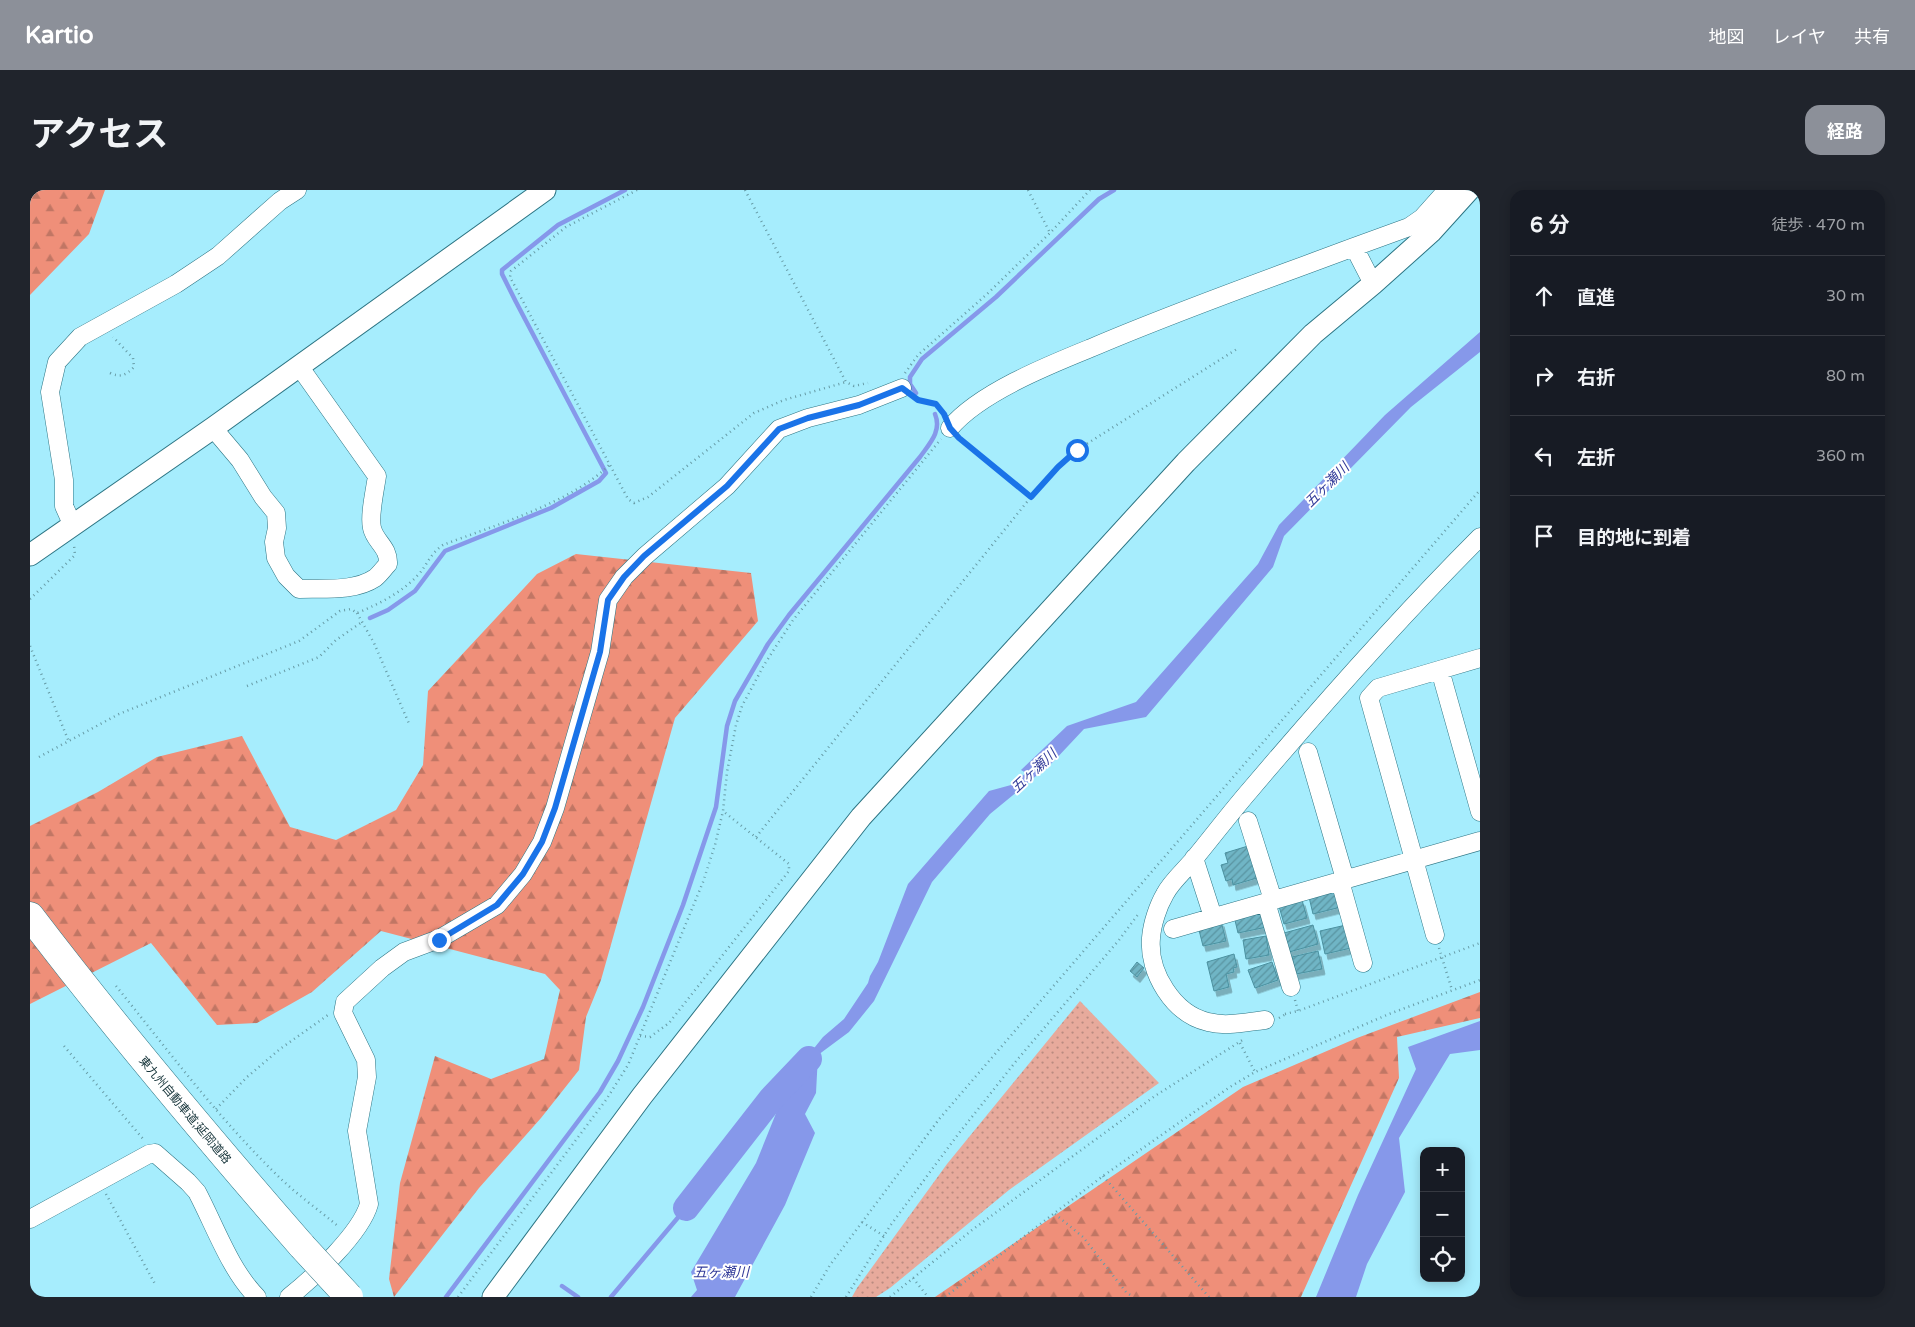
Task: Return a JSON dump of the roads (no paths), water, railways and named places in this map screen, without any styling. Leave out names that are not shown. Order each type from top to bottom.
[{"type":"highway","name":"東九州自動車道;延岡道路","points":[[30,916],[82,985],[201,1129],[302,1246],[349,1297]]},
{"type":"highway","points":[[30,923],[82,985]]},
{"type":"street","points":[[72,526],[64,506],[64,480],[50,392],[57,362],[80,337],[176,284],[218,256],[280,201],[297,190]]},
{"type":"street","points":[[30,555],[213,428],[545,190]]},
{"type":"street","points":[[950,428],[957,420],[984,401],[1037,370],[1164,317],[1409,227],[1422,218],[1447,190]]},
{"type":"street","points":[[493,1297],[642,1096],[861,817],[1186,462],[1313,334],[1431,232],[1469,190]]},
{"type":"street","points":[[1354,247],[1373,284]]},
{"type":"street","points":[[213,428],[240,460],[263,497],[276,513],[277,528],[274,542],[276,558],[286,576],[299,589],[349,587],[361,585],[376,577],[388,564],[389,555],[372,529],[377,476],[299,366]]},
{"type":"street","points":[[290,1297],[309,1280],[348,1237],[367,1212],[369,1204],[357,1131],[367,1077],[366,1060],[343,1013],[345,1002],[382,968],[404,952],[439,940],[497,905],[523,874],[542,842],[555,808],[600,652],[608,600],[624,577],[644,556],[727,486],[779,429],[808,418],[859,405],[903,382]]},
{"type":"street","points":[[1272,1019],[1230,1024],[1207,1022],[1190,1014],[1175,1002],[1164,986],[1155,967],[1152,950],[1151,937],[1165,893],[1232,810],[1357,666],[1480,537]]},
{"type":"street","points":[[1435,935],[1369,698],[1378,688],[1480,658]]},
{"type":"street","points":[[1440,670],[1480,812]]},
{"type":"street","points":[[1308,752],[1343,880],[1363,963]]},
{"type":"street","points":[[1248,821],[1291,987]]},
{"type":"street","points":[[1173,929],[1480,841]]},
{"type":"street","points":[[1194,858],[1213,917]]},
{"type":"street","points":[[30,1219],[149,1154],[155,1153],[197,1192],[238,1272],[249,1289],[257,1297]]},
{"type":"water","name":"五ヶ瀬川","points":[[1480,332],[1480,352],[1411,407],[1284,536],[1273,567],[1146,717],[1084,729],[1053,762],[990,814],[932,882],[874,1001],[849,1032],[818,1055],[816,1093],[805,1114],[815,1133],[785,1205],[735,1297],[691,1297],[697,1290],[691,1272],[756,1163],[781,1101],[807,1057],[823,1037],[844,1019],[868,983],[908,884],[989,791],[1011,785],[1026,773],[1021,770],[1067,726],[1136,702],[1258,564],[1279,525],[1385,415]]},
{"type":"water","points":[[1480,1021],[1480,1050],[1450,1054],[1399,1138],[1405,1192],[1367,1264],[1356,1297],[1316,1297],[1358,1195],[1416,1069],[1408,1047]]},
{"type":"waterway","points":[[370,618],[388,610],[415,591],[445,551],[551,508],[599,481],[606,473],[516,302],[502,274],[502,270],[558,225],[625,190]]},
{"type":"waterway","points":[[916,393],[910,384],[910,377],[922,359],[996,297],[1099,199],[1114,190]]},
{"type":"waterway","points":[[446,1297],[600,1092],[618,1061],[643,1007],[683,905],[716,807],[727,726],[735,701],[768,644],[789,615],[928,447],[936,431],[937,420],[935,414]]},
{"type":"waterway","points":[[686,1208],[771,1099],[809,1059]]},
{"type":"waterway","points":[[611,1297],[686,1208]]},
{"type":"waterway","points":[[562,1286],[578,1297]]}]
